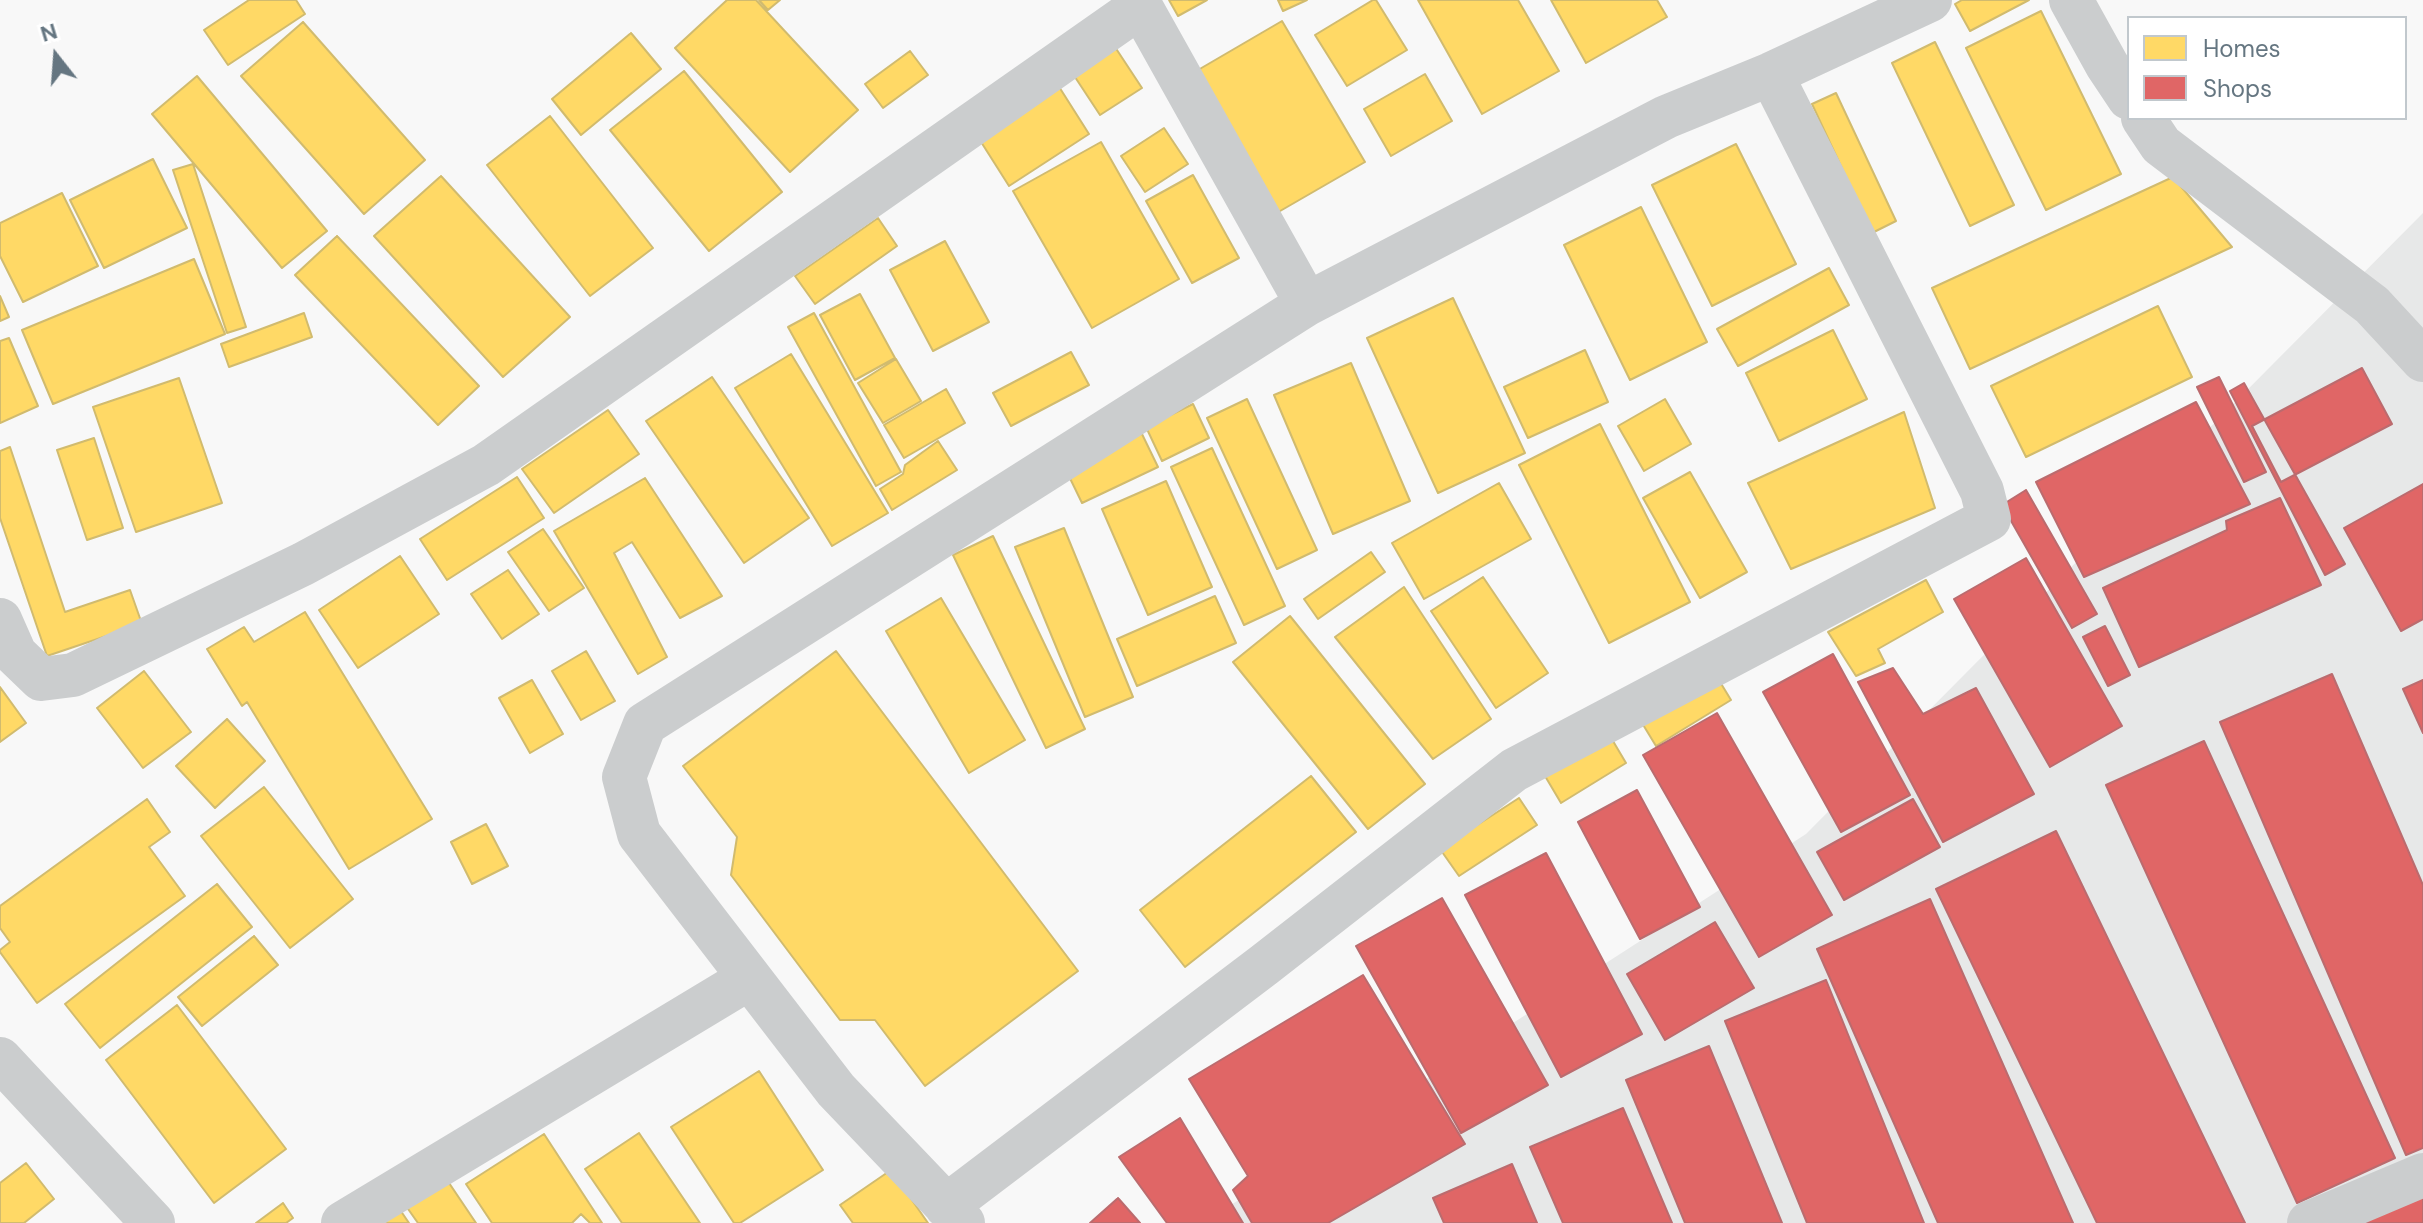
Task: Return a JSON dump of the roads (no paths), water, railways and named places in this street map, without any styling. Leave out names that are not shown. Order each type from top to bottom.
[{"type":"street","points":[[1771,74],[1982,491],[1989,519],[1514,770],[1264,965],[955,1214],[836,1090],[639,834],[624,777],[645,724],[1307,304],[1666,117],[1771,74],[1930,0]]},
{"type":"street","points":[[2071,0],[2127,95]]},
{"type":"street","points":[[0,620],[15,654],[41,679],[73,675],[303,564],[486,465],[1139,3],[1307,304]]},
{"type":"street","points":[[2144,120],[2161,145],[2372,305],[2423,360]]},
{"type":"street","points":[[343,1223],[748,979]]},
{"type":"street","points":[[0,1059],[153,1223]]},
{"type":"street","points":[[2309,1223],[2423,1175]]}]
